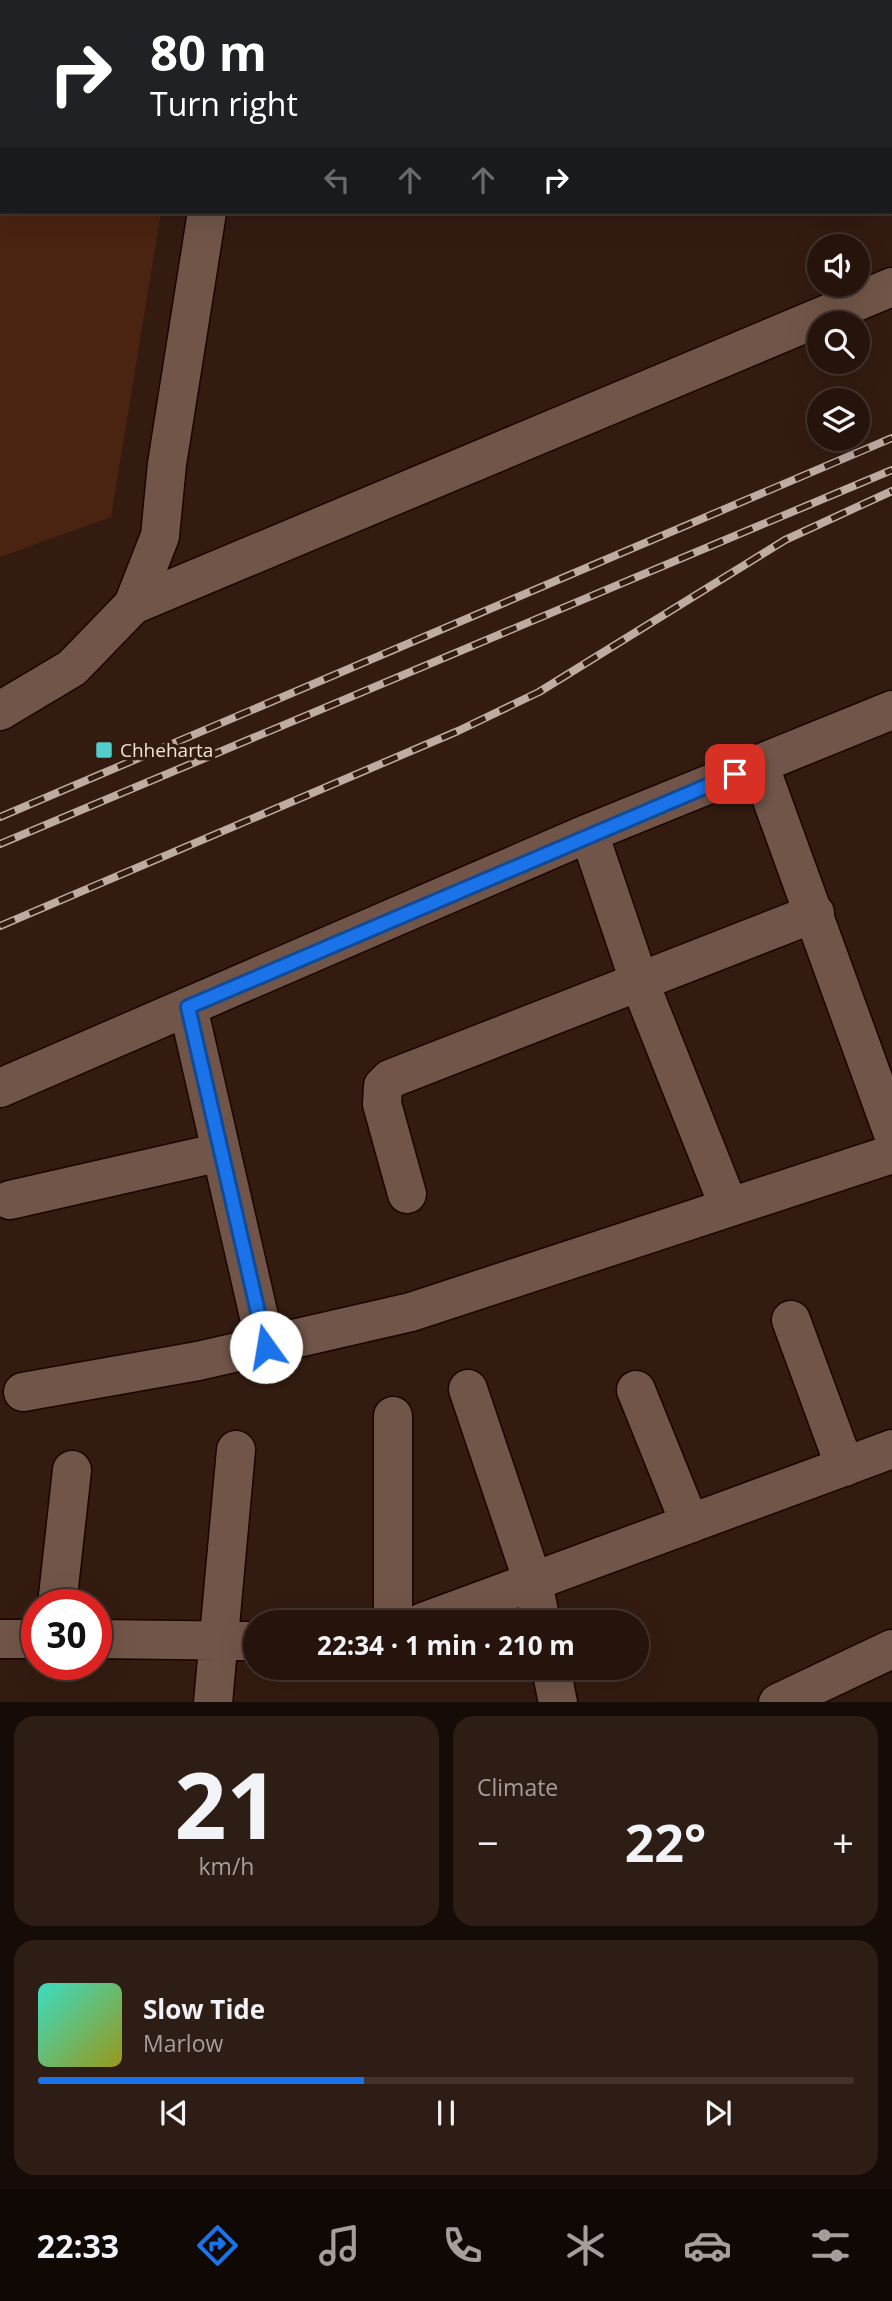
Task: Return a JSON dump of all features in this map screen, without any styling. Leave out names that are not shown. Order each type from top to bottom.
[{"type":"street","points":[[0,711],[72,668],[133,605],[160,536],[167,464],[207,214]]},
{"type":"street","points":[[133,605],[892,287]]},
{"type":"street","points":[[0,1088],[589,833],[759,764],[883,722]]},
{"type":"street","points":[[759,764],[892,1131]]},
{"type":"street","points":[[589,833],[639,981],[729,1207]]},
{"type":"street","points":[[407,1194],[382,1104],[383,1086],[390,1079],[815,914]]},
{"type":"street","points":[[188,1007],[266,1347]]},
{"type":"street","points":[[10,1200],[220,1152]]},
{"type":"street","points":[[23,1392],[266,1347],[411,1312],[892,1154]]},
{"type":"street","points":[[791,1320],[845,1467]]},
{"type":"street","points":[[468,1390],[533,1582],[539,1610]]},
{"type":"street","points":[[636,1390],[690,1524]]},
{"type":"street","points":[[393,1416],[393,1610]]},
{"type":"street","points":[[456,1610],[892,1449]]},
{"type":"street","points":[[213,1702],[237,1640],[236,1450]]},
{"type":"street","points":[[59,1589],[72,1469]]},
{"type":"street","points":[[0,1639],[21,1639]]},
{"type":"street","points":[[112,1639],[237,1640]]},
{"type":"street","points":[[780,1702],[892,1649]]},
{"type":"street","points":[[553,1680],[558,1702]]},
{"type":"shaded area","points":[[0,214],[161,214],[111,517],[0,557]]},
{"type":"railway","points":[[0,817],[892,438]]},
{"type":"railway","points":[[0,844],[892,470]]},
{"type":"railway","points":[[0,926],[458,731],[539,692],[785,540],[892,491]]},
{"type":"place","name":"Chheharta","points":[[104,750]]},
{"type":"route","points":[[266,1347],[188,1007],[589,833],[735,774]]}]
